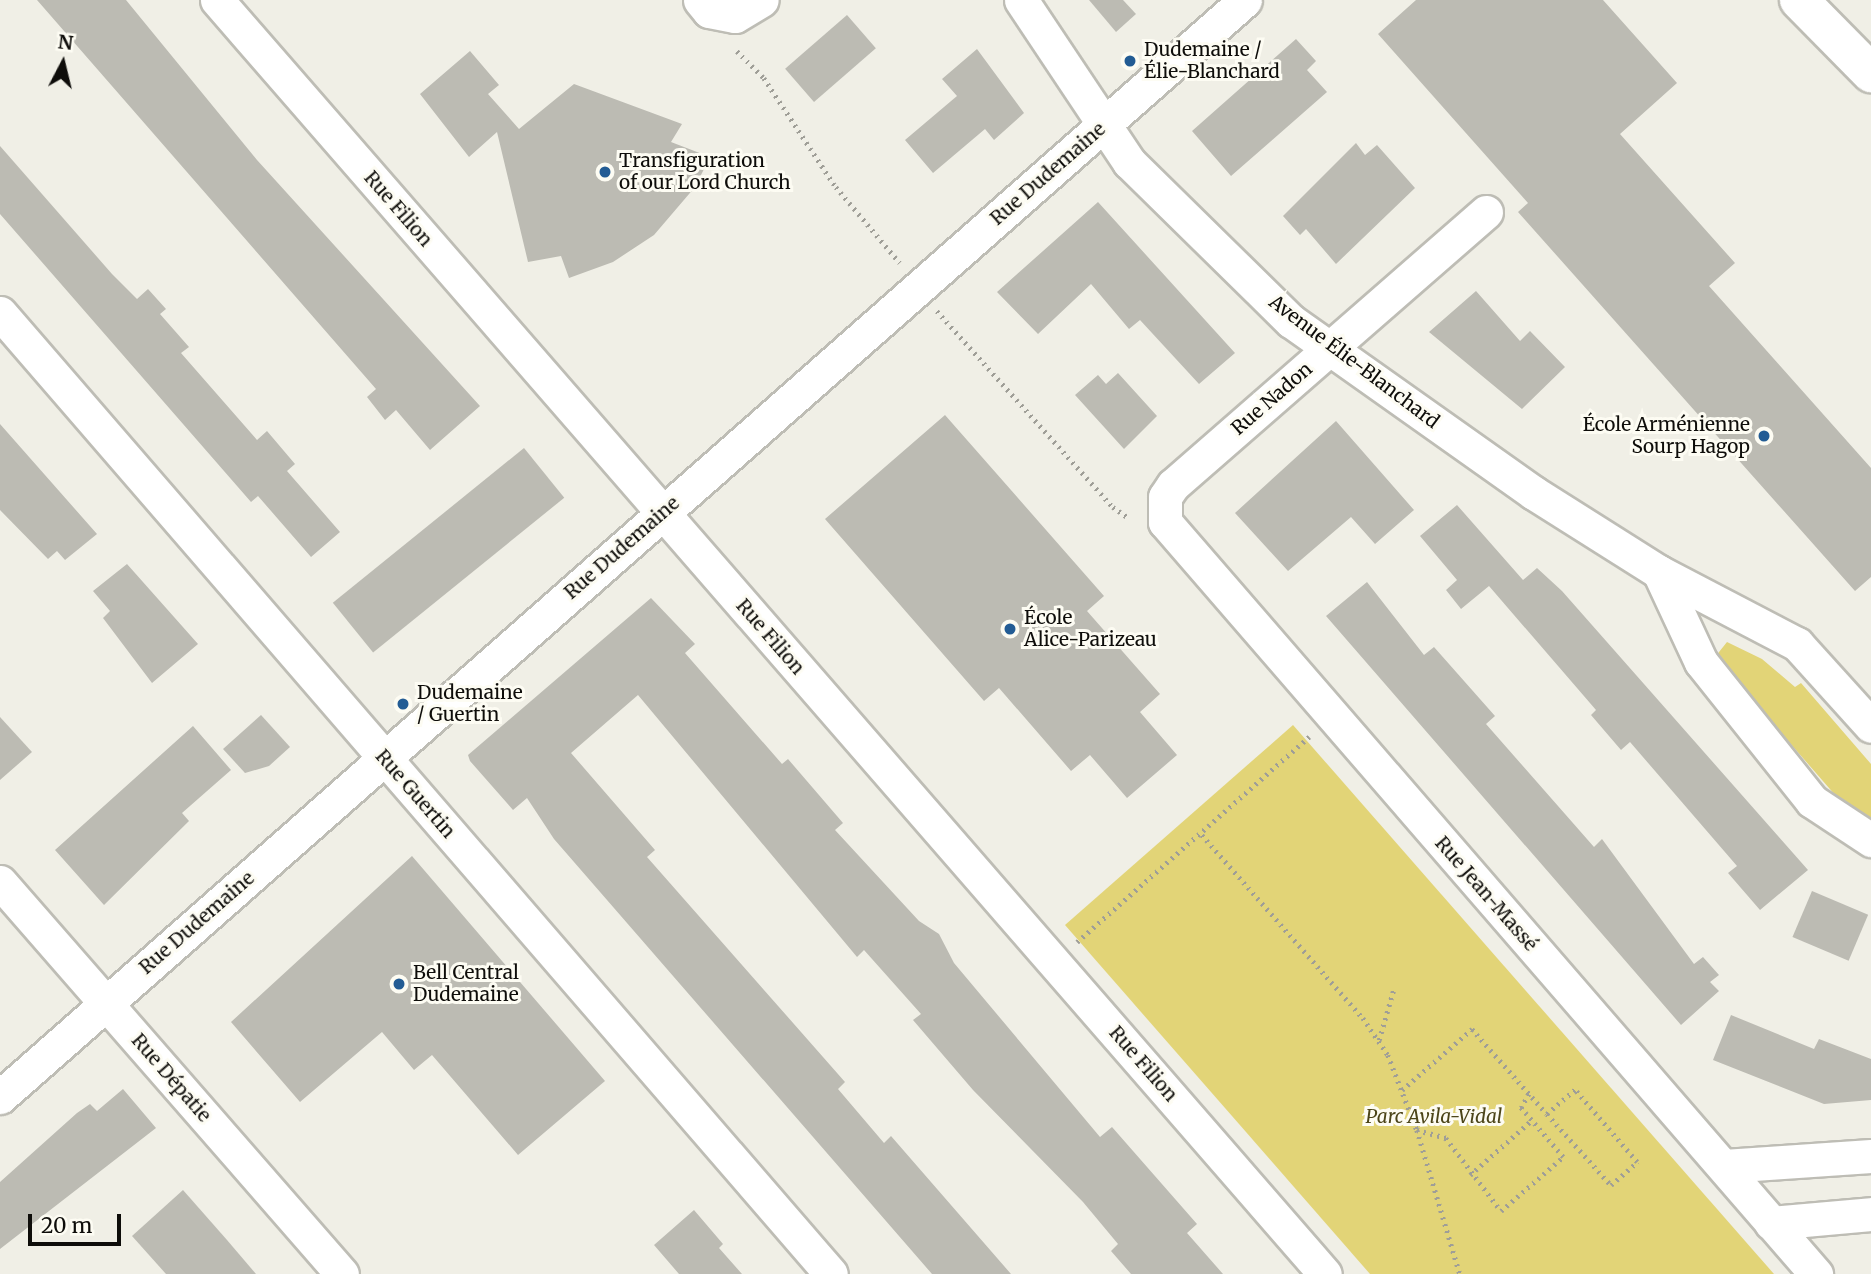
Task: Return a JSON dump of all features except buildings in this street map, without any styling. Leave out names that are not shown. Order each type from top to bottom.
[{"type":"highway","points":[[1799,0],[1871,73]]},
{"type":"street","name":"Rue Filion","points":[[217,0],[1325,1274]]},
{"type":"street","points":[[705,5],[734,16],[762,0]]},
{"type":"street","name":"Avenue Élie-Blanchard","points":[[1021,0],[1129,162],[1191,228],[1291,321],[1534,493],[1659,572],[1797,644],[1871,726]]},
{"type":"street","name":"Rue Dudemaine","points":[[0,1097],[1245,0]]},
{"type":"street","name":"Rue Nadon","points":[[1162,510],[1173,485],[1486,212]]},
{"type":"street","name":"Rue Guertin","points":[[0,313],[831,1274]]},
{"type":"street","name":"Rue Jean-Massé","points":[[1162,510],[1174,534],[1250,624],[1816,1274]]},
{"type":"street","points":[[1659,572],[1701,662],[1812,801],[1871,840]]},
{"type":"street","name":"Rue Dépatie","points":[[0,882],[342,1274]]},
{"type":"street","points":[[1724,1166],[1871,1156]]},
{"type":"street","points":[[1771,1223],[1871,1214]]},
{"type":"path","points":[[737,51],[764,78],[853,210],[902,266]]},
{"type":"path","points":[[934,307],[1113,507],[1129,518]]},
{"type":"path","points":[[1077,943],[1202,835],[1309,736]]},
{"type":"path","points":[[1202,835],[1379,1041],[1417,1130],[1460,1274]]},
{"type":"path","points":[[1379,1041],[1394,988]]},
{"type":"path","points":[[1402,1090],[1472,1029],[1547,1114],[1611,1185],[1637,1162],[1575,1090],[1547,1114]]},
{"type":"path","points":[[1417,1130],[1446,1138],[1470,1175],[1501,1211],[1563,1157],[1521,1108],[1529,1093]]},
{"type":"path","points":[[1470,1175],[1532,1120]]},
{"type":"green space","points":[[1727,642],[1762,659],[1795,687],[1801,683],[1871,764],[1871,824],[1856,819],[1715,657]]},
{"type":"green space","name":"Parc Avila-Vidal","points":[[1293,725],[1774,1274],[1370,1274],[1065,925]]},
{"type":"place","name":"Dudemaine / Élie-Blanchard","points":[[1130,61]]},
{"type":"place","name":"Transfiguration of our Lord Church","points":[[605,172]]},
{"type":"place","name":"École Arménienne Sourp Hagop","points":[[1764,436]]},
{"type":"place","name":"École Alice-Parizeau","points":[[1010,629]]},
{"type":"place","name":"Dudemaine / Guertin","points":[[403,704]]},
{"type":"place","name":"Bell Central Dudemaine","points":[[399,984]]}]
